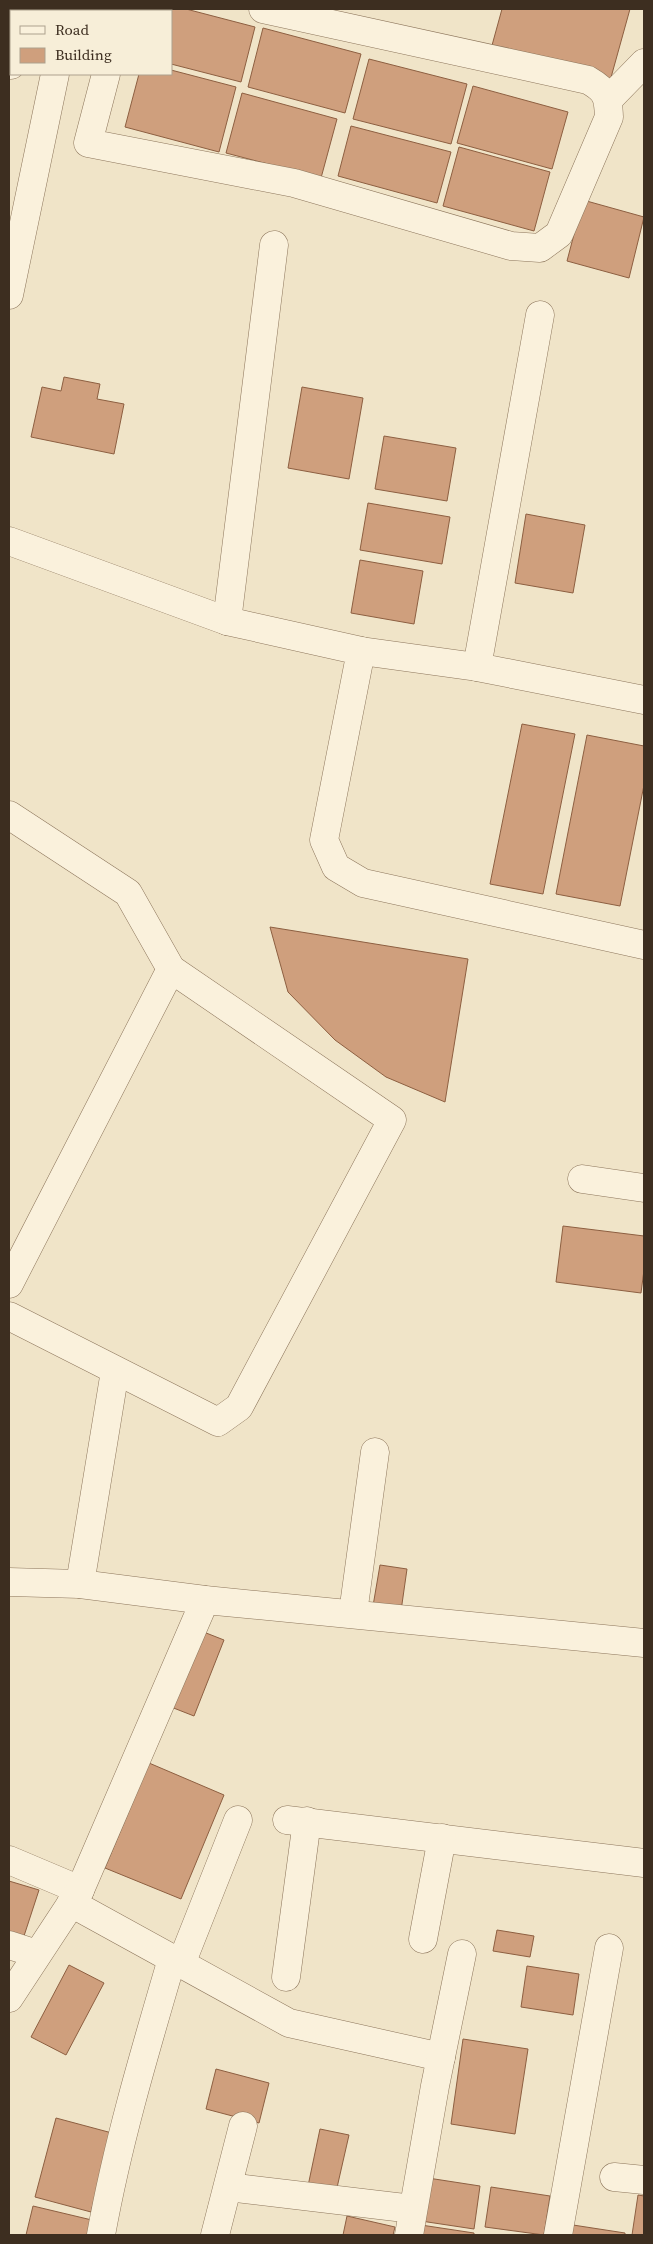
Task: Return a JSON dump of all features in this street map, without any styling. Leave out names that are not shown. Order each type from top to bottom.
[{"type":"street","points":[[106,75],[88,143],[294,183],[511,246],[540,248],[559,234],[609,117],[608,100],[602,89],[588,80],[263,9]]},
{"type":"street","points":[[608,100],[644,63]]},
{"type":"street","points":[[9,295],[49,76]]},
{"type":"street","points":[[227,621],[274,245]]},
{"type":"street","points":[[477,666],[540,315]]},
{"type":"street","points":[[9,541],[227,621],[361,651],[477,666],[644,700]]},
{"type":"street","points":[[361,651],[324,840],[336,867],[362,882],[644,944]]},
{"type":"street","points":[[9,815],[128,893],[170,969],[392,1120],[239,1407],[218,1422],[9,1316]]},
{"type":"street","points":[[9,1284],[170,969]]},
{"type":"street","points":[[582,1179],[644,1188]]},
{"type":"street","points":[[80,1584],[115,1371]]},
{"type":"street","points":[[353,1613],[375,1452]]},
{"type":"street","points":[[9,1582],[80,1584],[205,1600],[644,1643]]},
{"type":"street","points":[[9,1998],[75,1897],[205,1600]]},
{"type":"street","points":[[101,2235],[128,2107],[177,1962],[238,1820]]},
{"type":"street","points":[[286,1977],[297,1821],[644,1863]]},
{"type":"street","points":[[424,1939],[442,1838]]},
{"type":"street","points":[[9,1860],[75,1897],[177,1962],[289,2023],[441,2057]]},
{"type":"street","points":[[9,1945],[38,1954]]},
{"type":"street","points":[[558,2235],[609,1948]]},
{"type":"street","points":[[228,2187],[411,2222],[462,1954]]},
{"type":"street","points":[[216,2235],[243,2126]]},
{"type":"street","points":[[614,2177],[644,2180]]},
{"type":"building","points":[[186,9],[255,27],[241,82],[172,64],[172,10],[156,10]]},
{"type":"building","points":[[502,9],[630,9],[610,81],[491,49]]},
{"type":"building","points":[[263,28],[361,54],[345,113],[248,87]]},
{"type":"building","points":[[369,59],[467,84],[451,144],[353,119]]},
{"type":"building","points":[[172,70],[236,87],[219,152],[125,127],[139,75],[172,75]]},
{"type":"building","points":[[473,86],[568,112],[552,169],[457,143]]},
{"type":"building","points":[[242,93],[337,119],[321,178],[226,153]]},
{"type":"building","points":[[351,126],[451,152],[437,203],[338,176]]},
{"type":"building","points":[[459,147],[550,172],[534,231],[443,206]]},
{"type":"building","points":[[583,200],[644,217],[629,278],[567,261]]},
{"type":"building","points":[[64,377],[100,384],[97,399],[124,404],[114,454],[31,437],[42,387],[61,391]]},
{"type":"building","points":[[302,387],[363,398],[349,479],[288,468]]},
{"type":"building","points":[[384,436],[456,448],[447,501],[375,489]]},
{"type":"building","points":[[368,503],[450,517],[442,564],[360,550]]},
{"type":"building","points":[[526,514],[585,525],[573,593],[515,583]]},
{"type":"building","points":[[360,560],[423,571],[414,624],[351,613]]},
{"type":"building","points":[[522,724],[575,734],[543,894],[490,884]]},
{"type":"building","points":[[587,735],[644,746],[644,785],[620,906],[556,894]]},
{"type":"building","points":[[270,927],[468,959],[445,1102],[386,1077],[335,1040],[288,992]]},
{"type":"building","points":[[563,1226],[644,1236],[644,1270],[641,1293],[556,1282]]},
{"type":"building","points":[[380,1565],[407,1569],[401,1611],[373,1606]]},
{"type":"building","points":[[201,1631],[224,1640],[194,1716],[171,1707]]},
{"type":"building","points":[[149,1763],[224,1795],[181,1899],[105,1868]]},
{"type":"building","points":[[9,1881],[39,1890],[23,1939],[9,1935]]},
{"type":"building","points":[[497,1930],[534,1936],[530,1957],[493,1951]]},
{"type":"building","points":[[69,1965],[104,1983],[66,2055],[31,2037]]},
{"type":"building","points":[[527,1966],[579,1974],[573,2015],[521,2007]]},
{"type":"building","points":[[463,2039],[528,2049],[515,2134],[451,2124]]},
{"type":"building","points":[[216,2069],[269,2083],[259,2123],[206,2109]]},
{"type":"building","points":[[56,2118],[112,2133],[91,2212],[35,2197]]},
{"type":"building","points":[[320,2129],[349,2135],[336,2192],[308,2186]]},
{"type":"building","points":[[428,2178],[480,2186],[474,2229],[421,2221]]},
{"type":"building","points":[[491,2187],[550,2196],[544,2235],[485,2227]]},
{"type":"building","points":[[638,2195],[644,2196],[644,2235],[632,2235]]},
{"type":"building","points":[[33,2206],[96,2221],[92,2235],[26,2235]]},
{"type":"building","points":[[347,2216],[395,2227],[393,2235],[343,2235]]},
{"type":"building","points":[[421,2225],[474,2233],[474,2235],[420,2235]]},
{"type":"building","points":[[573,2225],[625,2233],[625,2235],[571,2235]]}]
